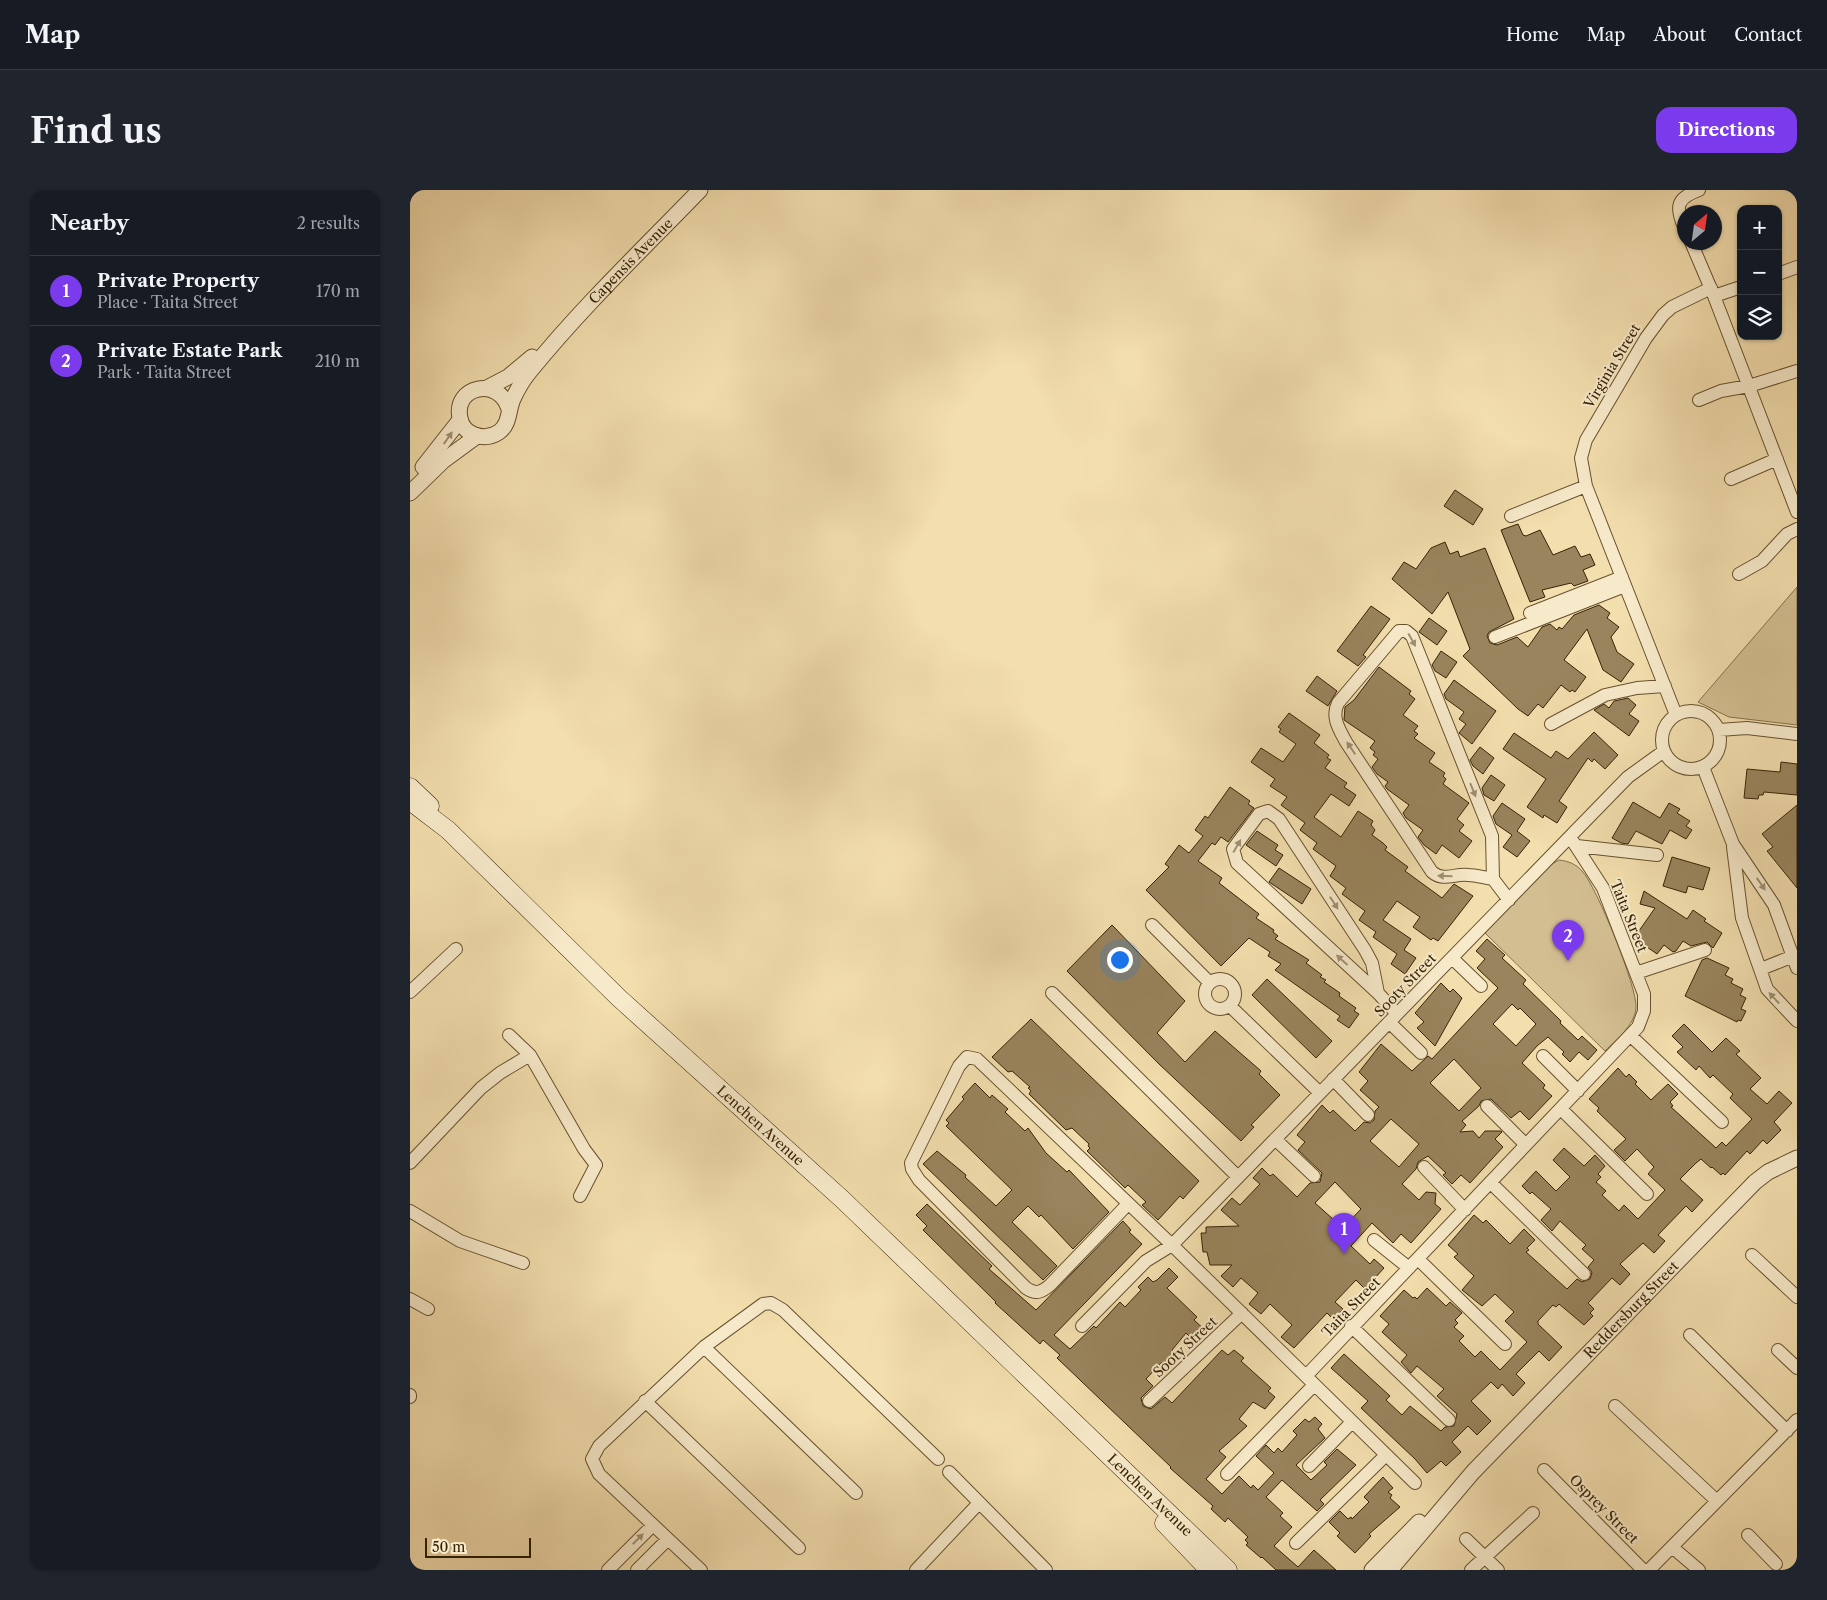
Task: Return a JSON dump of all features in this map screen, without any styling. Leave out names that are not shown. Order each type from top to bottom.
[{"type":"main road","name":"Lenchen Avenue","points":[[410,787],[432,808],[448,830]]},
{"type":"main road","name":"Lenchen Avenue","points":[[410,801],[448,830],[619,998],[842,1198],[1228,1570]]},
{"type":"main road","name":"Lenchen Avenue","points":[[1072,1421],[1091,1446],[1209,1570]]},
{"type":"street","name":"Capensis Avenue","points":[[487,388],[514,373],[562,332],[700,190]]},
{"type":"street","points":[[1680,205],[1684,196],[1700,190]]},
{"type":"street","points":[[1695,250],[1713,292],[1777,459],[1792,482],[1797,512]]},
{"type":"street","points":[[1782,273],[1797,267]]},
{"type":"street","name":"Virginia Street","points":[[1676,715],[1586,486],[1581,458],[1586,440],[1646,338],[1663,315],[1672,307],[1713,292],[1737,288]]},
{"type":"street","name":"Capensis Avenue","points":[[508,409],[525,378],[562,332]]},
{"type":"street","points":[[1699,400],[1721,391],[1749,386],[1797,372]]},
{"type":"street","points":[[410,481],[438,451],[460,420],[461,403],[465,396],[479,388],[487,388],[501,395],[508,409],[508,417],[500,431],[494,436],[477,436],[467,430],[460,420]]},
{"type":"street","points":[[410,493],[443,461],[477,436]]},
{"type":"street","points":[[1731,479],[1777,459]]},
{"type":"street","points":[[1511,516],[1586,486]]},
{"type":"street","points":[[1739,574],[1767,558],[1787,534],[1797,529]]},
{"type":"street","points":[[1530,613],[1623,581]]},
{"type":"street","points":[[1495,637],[1623,581]]},
{"type":"street","points":[[1493,879],[1466,874],[1445,878],[1432,872],[1337,724],[1334,713],[1338,703],[1399,631],[1406,631],[1412,636],[1492,836],[1493,879],[1509,900]]},
{"type":"street","points":[[1551,724],[1606,694],[1637,688],[1665,686]]},
{"type":"street","points":[[1686,711],[1696,712],[1710,718],[1719,730],[1719,750],[1714,759],[1703,767],[1687,769],[1669,760],[1664,750],[1664,730],[1676,715],[1686,711]]},
{"type":"street","points":[[1719,730],[1747,728],[1797,734]]},
{"type":"street","name":"Sooty Street","points":[[1082,1326],[1146,1261],[1172,1245],[1509,900],[1573,842],[1633,772],[1664,750]]},
{"type":"street","points":[[1703,767],[1733,844],[1770,897],[1794,962],[1761,969]]},
{"type":"street","points":[[1378,993],[1372,963],[1290,836],[1276,816],[1268,811],[1259,814],[1233,849],[1237,863],[1378,993],[1393,1018],[1421,1053]]},
{"type":"street","points":[[1573,842],[1657,855]]},
{"type":"street","name":"Taita Street","points":[[1310,1380],[1351,1326],[1418,1259],[1638,1027],[1644,1011],[1644,994],[1603,888],[1573,842]]},
{"type":"street","points":[[1733,844],[1742,918],[1767,989],[1797,1021]]},
{"type":"street","points":[[1152,925],[1210,983]]},
{"type":"street","points":[[410,990],[456,949]]},
{"type":"street","name":"Taita Street","points":[[1636,973],[1705,950]]},
{"type":"street","points":[[1452,958],[1481,986]]},
{"type":"street","points":[[1215,980],[1225,980],[1234,986],[1235,996],[1230,1006],[1221,1009],[1211,1006],[1206,997],[1207,987],[1210,983],[1215,980]]},
{"type":"street","points":[[1052,993],[1238,1177]]},
{"type":"street","points":[[1230,1006],[1320,1092]]},
{"type":"street","points":[[509,1035],[530,1055],[584,1149],[596,1165],[580,1196]]},
{"type":"street","points":[[1631,1036],[1722,1122]]},
{"type":"street","points":[[410,1163],[481,1088],[500,1072],[530,1055]]},
{"type":"street","points":[[1543,1056],[1578,1091]]},
{"type":"street","points":[[1128,1204],[1050,1285],[1036,1293],[1026,1288],[919,1180],[912,1170],[911,1163],[959,1066],[967,1058],[972,1057],[984,1064],[1415,1483]]},
{"type":"street","points":[[1333,1079],[1368,1115]]},
{"type":"street","points":[[1487,1106],[1526,1145]]},
{"type":"street","points":[[1561,1109],[1647,1194]]},
{"type":"street","points":[[1275,1139],[1314,1176]]},
{"type":"street","name":"Reddersburg Street","points":[[1390,1570],[1472,1472],[1755,1182],[1768,1172],[1797,1158]]},
{"type":"street","points":[[1424,1168],[1465,1210]]},
{"type":"street","points":[[1490,1182],[1584,1274]]},
{"type":"street","points":[[410,1211],[460,1242],[523,1263]]},
{"type":"street","points":[[1374,1240],[1409,1268]]},
{"type":"street","points":[[1752,1255],[1797,1297]]},
{"type":"street","points":[[1418,1259],[1505,1344]]},
{"type":"street","points":[[410,1299],[428,1309]]},
{"type":"street","points":[[700,1570],[599,1474],[592,1459],[599,1446],[704,1347],[760,1306],[771,1302],[775,1304],[938,1460]]},
{"type":"street","name":"Sooty Street","points":[[1149,1402],[1242,1314]]},
{"type":"street","points":[[1351,1326],[1449,1420]]},
{"type":"street","points":[[1690,1335],[1787,1431]]},
{"type":"street","points":[[704,1347],[856,1493]]},
{"type":"street","points":[[1778,1350],[1797,1368]]},
{"type":"street","points":[[1226,1474],[1310,1380]]},
{"type":"street","points":[[645,1401],[799,1548]]},
{"type":"street","points":[[1615,1406],[1717,1501]]},
{"type":"street","points":[[1649,1570],[1797,1420]]},
{"type":"street","points":[[1309,1466],[1352,1422]]},
{"type":"street","points":[[1296,1544],[1386,1455]]},
{"type":"street","name":"Osprey Street","points":[[1544,1470],[1643,1570]]},
{"type":"street","points":[[949,1472],[1046,1570]]},
{"type":"street","name":"Reddersburg Street","points":[[1372,1570],[1450,1489],[1472,1472]]},
{"type":"street","points":[[920,1569],[979,1503]]},
{"type":"street","points":[[1471,1570],[1491,1565],[1533,1513]]},
{"type":"street","points":[[615,1568],[653,1525]]},
{"type":"street","points":[[1748,1535],[1776,1568]]},
{"type":"street","points":[[637,1570],[668,1539]]},
{"type":"street","points":[[1466,1539],[1491,1565]]},
{"type":"street","points":[[1672,1547],[1699,1570]]},
{"type":"shaded area","points":[[1797,587],[1797,725],[1729,717],[1698,702]]},
{"type":"shaded area","points":[[1559,860],[1577,866],[1597,896],[1615,938],[1635,997],[1636,1008],[1632,1021],[1605,1051],[1484,932],[1552,864]]},
{"type":"building","points":[[1455,490],[1483,509],[1473,525],[1444,506]]},
{"type":"building","points":[[1518,524],[1523,535],[1526,536],[1540,530],[1553,555],[1575,546],[1581,557],[1590,554],[1595,565],[1583,570],[1588,581],[1574,586],[1571,583],[1542,590],[1545,597],[1530,602],[1501,530]]},
{"type":"building","points":[[1445,542],[1450,554],[1458,551],[1460,557],[1485,548],[1514,619],[1489,632],[1487,636],[1490,643],[1497,645],[1517,637],[1528,647],[1542,627],[1550,624],[1557,630],[1559,627],[1562,629],[1574,615],[1599,605],[1610,613],[1607,618],[1619,627],[1611,637],[1617,652],[1634,664],[1621,682],[1603,670],[1587,629],[1564,660],[1586,677],[1575,692],[1572,690],[1570,692],[1561,685],[1543,708],[1538,704],[1528,716],[1518,709],[1463,656],[1470,649],[1448,592],[1432,614],[1392,579],[1404,562],[1416,569],[1431,548]]},
{"type":"building","points":[[1371,606],[1390,619],[1363,655],[1366,657],[1358,666],[1337,651]]},
{"type":"building","points":[[1429,618],[1447,631],[1437,645],[1419,632]]},
{"type":"building","points":[[1441,651],[1457,662],[1446,678],[1435,671],[1432,665]]},
{"type":"building","points":[[1379,667],[1411,691],[1409,694],[1415,699],[1403,715],[1418,726],[1414,731],[1418,734],[1414,738],[1435,753],[1429,762],[1445,773],[1443,776],[1446,779],[1443,784],[1469,803],[1457,819],[1464,825],[1459,831],[1472,841],[1459,858],[1442,845],[1436,854],[1424,845],[1418,837],[1423,830],[1406,818],[1403,813],[1409,805],[1387,789],[1385,786],[1388,782],[1377,774],[1372,767],[1378,759],[1373,755],[1375,752],[1370,748],[1375,741],[1344,720],[1345,707],[1354,700]]},
{"type":"building","points":[[1317,676],[1337,691],[1328,706],[1306,691]]},
{"type":"building","points":[[1454,680],[1496,711],[1472,744],[1459,733],[1466,724],[1459,719],[1464,712],[1446,699],[1444,694]]},
{"type":"building","points":[[1628,698],[1636,705],[1629,714],[1639,721],[1629,736],[1594,710],[1604,704],[1609,708],[1614,701]]},
{"type":"building","points":[[1289,713],[1320,735],[1314,743],[1329,755],[1327,758],[1331,760],[1325,768],[1347,783],[1344,787],[1356,795],[1349,806],[1331,794],[1314,817],[1341,837],[1358,811],[1373,821],[1371,825],[1375,830],[1372,835],[1387,847],[1385,850],[1408,867],[1405,871],[1442,898],[1454,884],[1473,896],[1438,941],[1433,938],[1431,940],[1413,927],[1420,917],[1397,901],[1383,920],[1411,939],[1404,950],[1416,958],[1405,974],[1391,964],[1397,954],[1373,937],[1376,932],[1359,920],[1365,911],[1342,894],[1346,888],[1330,876],[1336,866],[1313,849],[1317,843],[1300,830],[1305,823],[1281,805],[1287,797],[1270,786],[1275,779],[1251,762],[1261,748],[1283,762],[1296,744],[1279,732],[1281,729],[1278,727]]},
{"type":"building","points":[[1594,732],[1618,755],[1605,769],[1594,759],[1592,762],[1588,758],[1559,801],[1567,807],[1557,823],[1544,815],[1543,818],[1527,807],[1546,779],[1503,749],[1514,733],[1551,758],[1556,751],[1568,759]]},
{"type":"building","points":[[1480,747],[1494,758],[1483,774],[1473,766],[1470,760]]},
{"type":"building","points":[[1781,762],[1797,764],[1797,795],[1764,792],[1763,795],[1759,795],[1758,799],[1744,798],[1747,769],[1780,772]]},
{"type":"building","points":[[1491,775],[1505,785],[1494,801],[1484,795],[1482,788]]},
{"type":"building","points":[[1230,787],[1250,801],[1248,804],[1254,808],[1228,842],[1221,837],[1215,845],[1212,843],[1198,861],[1222,878],[1219,883],[1259,914],[1256,918],[1274,930],[1273,932],[1278,936],[1275,939],[1309,960],[1306,963],[1322,975],[1320,977],[1326,980],[1324,982],[1340,993],[1339,996],[1356,1008],[1354,1011],[1359,1014],[1349,1028],[1337,1020],[1340,1016],[1275,970],[1281,964],[1268,956],[1270,952],[1249,938],[1221,966],[1146,890],[1169,867],[1165,864],[1179,845],[1189,853],[1203,836],[1195,830],[1205,816],[1208,818]]},
{"type":"building","points":[[1633,802],[1660,818],[1669,803],[1680,809],[1677,813],[1690,821],[1686,826],[1692,830],[1686,839],[1670,830],[1662,844],[1636,831],[1628,844],[1621,843],[1612,838]]},
{"type":"building","points":[[1502,803],[1525,819],[1517,831],[1530,841],[1517,857],[1503,847],[1512,835],[1496,824],[1493,816]]},
{"type":"building","points":[[1797,805],[1797,888],[1767,851],[1773,847],[1762,834]]},
{"type":"building","points":[[1257,831],[1278,845],[1275,850],[1283,855],[1276,866],[1246,845]]},
{"type":"building","points":[[1672,857],[1710,868],[1703,890],[1688,886],[1686,893],[1663,886]]},
{"type":"building","points":[[1279,868],[1311,889],[1302,904],[1269,882]]},
{"type":"building","points":[[1644,891],[1687,919],[1693,910],[1706,919],[1704,921],[1722,933],[1713,948],[1707,942],[1691,946],[1683,941],[1676,951],[1673,952],[1664,945],[1657,954],[1634,938],[1655,908],[1640,904]]},
{"type":"building","points":[[1112,925],[1185,1001],[1157,1033],[1185,1062],[1215,1031],[1261,1071],[1259,1074],[1280,1095],[1251,1125],[1254,1127],[1241,1141],[1159,1064],[1067,971]]},
{"type":"building","points":[[1487,939],[1505,955],[1502,958],[1526,980],[1523,984],[1561,1021],[1560,1023],[1578,1040],[1582,1036],[1597,1050],[1588,1060],[1579,1052],[1570,1062],[1562,1054],[1564,1052],[1548,1037],[1537,1046],[1522,1063],[1545,1085],[1543,1088],[1552,1096],[1529,1120],[1520,1111],[1511,1118],[1491,1099],[1481,1101],[1479,1106],[1462,1121],[1466,1125],[1460,1132],[1473,1131],[1479,1138],[1485,1131],[1501,1131],[1495,1139],[1503,1147],[1470,1183],[1461,1175],[1452,1184],[1443,1175],[1446,1173],[1428,1156],[1418,1162],[1416,1169],[1402,1184],[1419,1200],[1426,1192],[1436,1193],[1435,1204],[1441,1209],[1411,1243],[1401,1234],[1393,1243],[1372,1223],[1351,1246],[1370,1264],[1374,1259],[1384,1268],[1365,1289],[1356,1280],[1335,1302],[1343,1309],[1334,1320],[1327,1313],[1294,1348],[1281,1337],[1292,1325],[1270,1304],[1261,1314],[1249,1304],[1258,1293],[1241,1278],[1233,1287],[1221,1276],[1232,1265],[1210,1265],[1207,1252],[1203,1252],[1201,1233],[1206,1233],[1206,1227],[1239,1226],[1221,1210],[1232,1198],[1240,1205],[1260,1184],[1253,1178],[1262,1168],[1270,1176],[1273,1174],[1297,1197],[1310,1183],[1320,1182],[1322,1173],[1298,1150],[1305,1142],[1297,1135],[1322,1105],[1330,1113],[1333,1110],[1355,1131],[1364,1122],[1370,1123],[1374,1120],[1375,1111],[1379,1107],[1360,1090],[1368,1081],[1359,1072],[1381,1044],[1412,1071],[1428,1056],[1432,1059],[1498,988],[1477,968],[1485,959],[1476,951]],"holes":[[[1512,1004],[1518,1010],[1520,1008],[1536,1024],[1516,1046],[1493,1024]],[[1454,1059],[1481,1088],[1459,1111],[1430,1083]],[[1391,1119],[1419,1144],[1399,1167],[1370,1141]],[[1335,1182],[1361,1209],[1343,1228],[1315,1203]]]},
{"type":"building","points":[[1707,958],[1729,968],[1725,975],[1733,979],[1731,983],[1743,989],[1740,995],[1746,998],[1741,1009],[1746,1011],[1741,1021],[1738,1020],[1737,1022],[1685,996],[1702,960]]},
{"type":"building","points":[[1267,979],[1332,1041],[1316,1058],[1252,995]]},
{"type":"building","points":[[1441,983],[1450,992],[1453,989],[1462,998],[1435,1046],[1417,1028],[1424,1022],[1415,1013]]},
{"type":"building","points":[[1031,1019],[1199,1181],[1183,1199],[1180,1196],[1158,1220],[1142,1205],[1146,1202],[1128,1185],[1125,1188],[1087,1151],[1090,1148],[1089,1144],[1072,1128],[1066,1130],[1029,1094],[1031,1091],[1028,1088],[1030,1087],[1012,1071],[1008,1072],[992,1057]]},
{"type":"building","points":[[1684,1024],[1712,1052],[1726,1038],[1740,1051],[1736,1054],[1761,1078],[1750,1089],[1767,1104],[1779,1091],[1792,1103],[1774,1122],[1781,1130],[1767,1144],[1763,1140],[1750,1154],[1747,1151],[1725,1175],[1723,1173],[1721,1175],[1701,1159],[1696,1163],[1680,1179],[1703,1200],[1692,1212],[1686,1206],[1658,1235],[1665,1241],[1654,1253],[1643,1243],[1620,1264],[1630,1274],[1620,1285],[1612,1278],[1588,1303],[1594,1309],[1590,1313],[1593,1316],[1584,1325],[1559,1304],[1556,1307],[1553,1305],[1538,1321],[1538,1324],[1562,1347],[1549,1361],[1539,1351],[1516,1374],[1525,1383],[1513,1396],[1502,1384],[1498,1389],[1491,1382],[1471,1401],[1491,1421],[1477,1435],[1468,1426],[1452,1442],[1461,1452],[1446,1466],[1441,1461],[1427,1473],[1415,1459],[1361,1408],[1368,1401],[1331,1368],[1344,1354],[1390,1396],[1386,1400],[1402,1415],[1410,1406],[1441,1431],[1445,1427],[1454,1426],[1457,1414],[1437,1396],[1444,1389],[1417,1366],[1411,1373],[1401,1362],[1407,1355],[1382,1332],[1389,1324],[1380,1316],[1404,1290],[1417,1299],[1427,1288],[1446,1306],[1450,1302],[1462,1313],[1455,1320],[1458,1323],[1454,1327],[1464,1336],[1459,1341],[1475,1357],[1481,1351],[1500,1370],[1527,1342],[1505,1321],[1514,1312],[1495,1294],[1482,1306],[1462,1290],[1474,1276],[1454,1257],[1458,1254],[1448,1245],[1474,1215],[1483,1223],[1486,1220],[1510,1244],[1524,1229],[1535,1240],[1527,1248],[1529,1250],[1526,1252],[1567,1289],[1577,1279],[1582,1282],[1590,1279],[1592,1272],[1588,1267],[1594,1260],[1582,1249],[1586,1245],[1560,1221],[1552,1231],[1541,1220],[1551,1209],[1532,1192],[1530,1194],[1522,1186],[1536,1171],[1556,1191],[1570,1177],[1553,1160],[1564,1148],[1584,1166],[1595,1155],[1605,1166],[1598,1174],[1601,1177],[1596,1182],[1606,1191],[1602,1195],[1619,1211],[1624,1205],[1638,1219],[1665,1190],[1648,1174],[1654,1167],[1637,1149],[1625,1161],[1614,1150],[1626,1139],[1597,1111],[1599,1108],[1589,1099],[1618,1068],[1626,1077],[1629,1074],[1637,1082],[1635,1084],[1651,1100],[1668,1084],[1678,1094],[1670,1102],[1673,1106],[1671,1107],[1716,1148],[1722,1142],[1726,1146],[1752,1119],[1730,1098],[1733,1094],[1713,1075],[1710,1078],[1699,1066],[1696,1070],[1677,1052],[1683,1047],[1672,1036]]},
{"type":"building","points":[[975,1083],[990,1098],[992,1095],[1008,1109],[1005,1112],[1025,1131],[1028,1128],[1046,1153],[1067,1172],[1069,1170],[1109,1212],[1073,1249],[1041,1215],[1039,1217],[1028,1206],[1012,1222],[1057,1266],[1043,1280],[923,1164],[937,1151],[966,1175],[965,1177],[996,1206],[1012,1190],[946,1126],[949,1123],[946,1120],[964,1099],[962,1097]]},
{"type":"building","points":[[927,1204],[992,1266],[989,1269],[1036,1310],[1123,1221],[1131,1230],[1129,1232],[1142,1244],[1054,1335],[1070,1349],[1094,1326],[1096,1328],[1120,1302],[1125,1307],[1141,1290],[1138,1287],[1148,1277],[1153,1282],[1169,1268],[1178,1277],[1167,1288],[1197,1317],[1194,1320],[1206,1331],[1195,1342],[1186,1333],[1172,1350],[1175,1353],[1164,1365],[1162,1362],[1146,1379],[1153,1386],[1141,1398],[1143,1406],[1151,1409],[1165,1397],[1172,1403],[1222,1350],[1228,1355],[1234,1350],[1244,1358],[1241,1361],[1271,1388],[1268,1391],[1275,1397],[1265,1409],[1253,1402],[1239,1419],[1247,1426],[1219,1451],[1226,1457],[1206,1479],[1222,1494],[1239,1476],[1251,1488],[1253,1485],[1258,1490],[1274,1473],[1256,1456],[1266,1445],[1274,1453],[1278,1448],[1282,1452],[1297,1435],[1293,1431],[1305,1419],[1309,1422],[1315,1417],[1322,1424],[1318,1429],[1325,1438],[1296,1465],[1311,1480],[1327,1465],[1324,1462],[1337,1449],[1356,1465],[1320,1500],[1324,1504],[1317,1511],[1282,1480],[1266,1497],[1283,1513],[1280,1516],[1292,1527],[1274,1546],[1298,1567],[1314,1550],[1336,1570],[1276,1570],[1246,1545],[1248,1543],[1245,1540],[1248,1537],[1228,1518],[1225,1522],[1211,1509],[1213,1506],[1170,1468],[1057,1358],[1060,1355],[1043,1340],[1040,1344],[995,1303],[923,1230],[927,1226],[916,1215]]},
{"type":"building","points":[[1383,1477],[1393,1488],[1388,1492],[1392,1495],[1390,1498],[1400,1507],[1369,1534],[1371,1536],[1355,1553],[1337,1536],[1340,1533],[1329,1522],[1340,1511],[1348,1519],[1351,1517],[1352,1519],[1369,1502],[1364,1497]]},
{"type":"place","name":"Private Estate Park","points":[[1568,961]]},
{"type":"place","name":"Private Property","points":[[1344,1254]]}]
